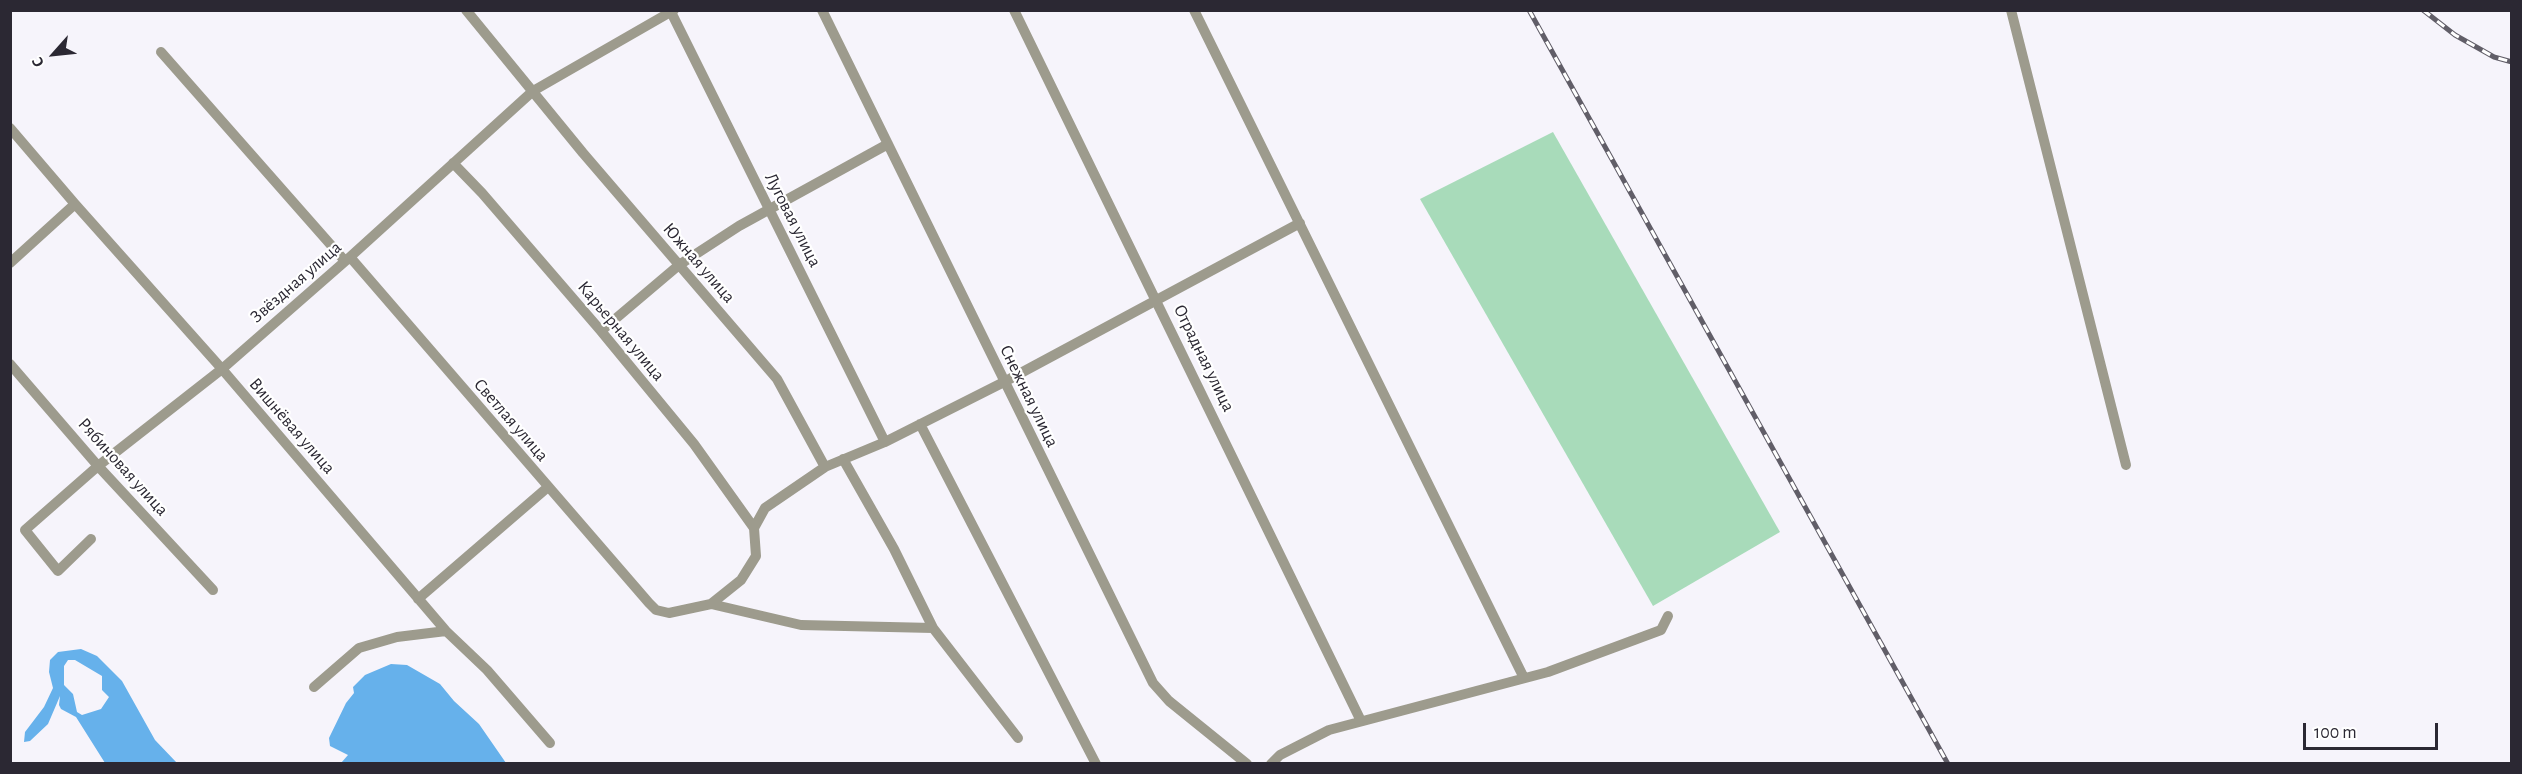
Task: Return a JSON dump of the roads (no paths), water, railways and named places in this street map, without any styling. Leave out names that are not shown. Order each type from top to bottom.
[{"type":"street","name":"Южная улица","points":[[466,10],[777,379],[825,467]]},
{"type":"street","name":"Снежная улица","points":[[822,10],[1153,683],[1169,701],[1247,764]]},
{"type":"street","name":"Отрадная улица","points":[[1014,10],[1361,721]]},
{"type":"street","points":[[1194,10],[1524,678]]},
{"type":"street","points":[[2011,10],[2126,465]]},
{"type":"street","name":"Звёздная улица","points":[[92,539],[58,571],[25,530],[98,466],[222,369],[348,259],[533,90],[672,11]]},
{"type":"street","name":"Луговая улица","points":[[672,11],[885,442]]},
{"type":"street","name":"Светлая улица","points":[[161,52],[348,259],[649,603],[656,610],[669,613],[711,604]]},
{"type":"street","name":"Вишнёвая улица","points":[[11,129],[222,369],[446,631],[487,670],[549,743]]},
{"type":"street","points":[[601,331],[679,265],[739,226],[888,144]]},
{"type":"street","name":"Карьерная улица","points":[[453,163],[476,186],[601,331],[694,444],[754,528]]},
{"type":"street","points":[[10,264],[75,204]]},
{"type":"street","points":[[711,604],[741,580],[756,556],[754,528],[765,508],[825,467],[885,442],[1004,382],[1156,298],[1300,223]]},
{"type":"street","name":"Рябиновая улица","points":[[10,363],[98,466],[213,590]]},
{"type":"street","points":[[920,424],[1096,764]]},
{"type":"street","points":[[843,459],[894,549],[933,628],[1018,738]]},
{"type":"street","points":[[418,599],[548,488]]},
{"type":"street","points":[[711,604],[801,625],[933,628]]},
{"type":"street","points":[[1271,764],[1280,755],[1329,730],[1548,672],[1661,630],[1668,616]]},
{"type":"street","points":[[314,687],[359,648],[397,637],[446,631]]},
{"type":"water","points":[[81,649],[97,656],[122,681],[155,740],[177,763],[105,763],[76,717],[61,709],[60,696],[48,724],[30,741],[24,742],[25,732],[44,707],[53,688],[49,672],[50,660],[58,652]],"holes":[[[68,660],[75,660],[102,676],[102,690],[109,697],[101,709],[82,715],[77,712],[73,694],[64,685],[64,666]]]},
{"type":"water","points":[[391,664],[407,665],[440,684],[454,701],[479,724],[506,763],[341,763],[348,755],[330,746],[329,738],[346,703],[354,693],[353,687],[365,675]]},
{"type":"railway","points":[[1529,10],[1948,764]]},
{"type":"railway","points":[[2423,10],[2455,35],[2494,57],[2512,62]]}]
